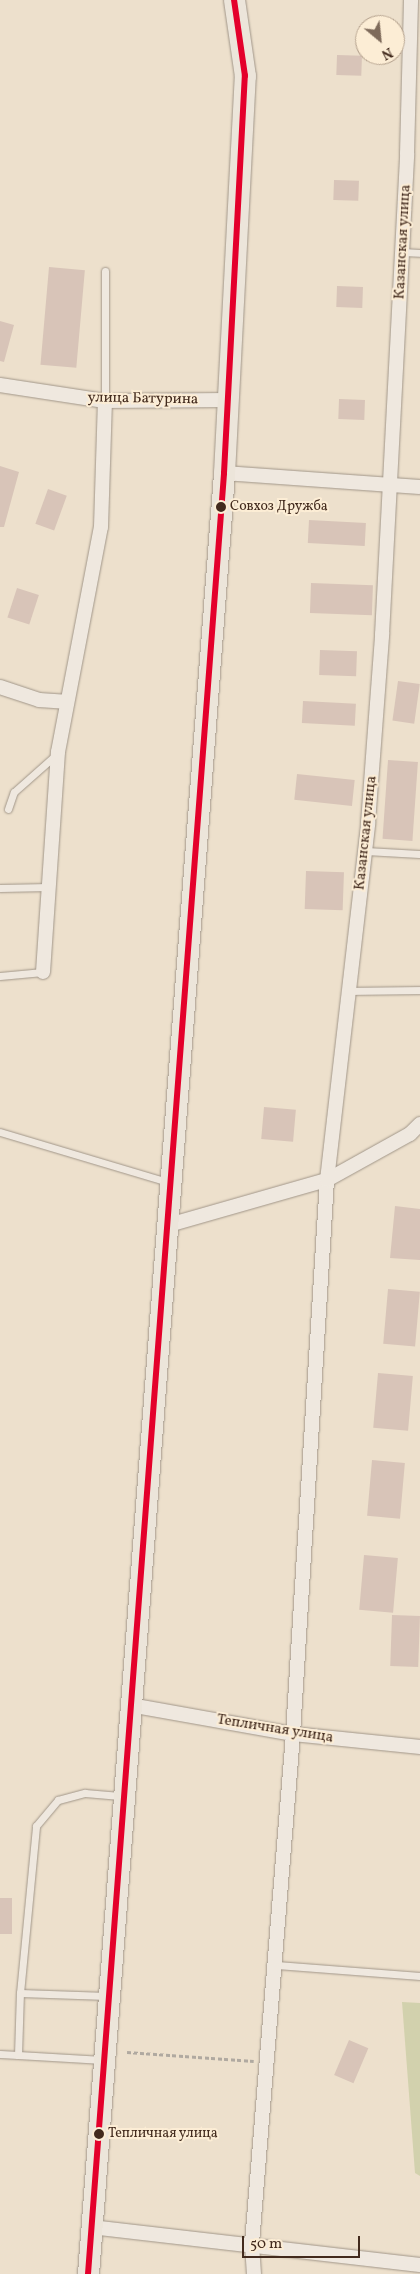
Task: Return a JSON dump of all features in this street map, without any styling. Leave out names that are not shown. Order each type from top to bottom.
[{"type":"main road","points":[[88,2274],[165,1226],[224,473],[244,76],[234,0]]},
{"type":"street","name":"Казанская улица","points":[[254,2274],[252,2243],[277,1965],[327,1180],[365,851],[390,484],[402,252],[410,0]]},
{"type":"street","name":"улица Батурина","points":[[0,385],[105,401],[227,400]]},
{"type":"street","points":[[43,972],[58,752],[65,702],[101,527],[105,401]]},
{"type":"street","points":[[224,473],[420,487]]},
{"type":"street","points":[[0,687],[38,700],[65,702]]},
{"type":"street","points":[[165,1226],[327,1180],[415,1137],[420,1124]]},
{"type":"street","name":"Тепличная улица","points":[[130,1705],[293,1734],[420,1747]]},
{"type":"street","points":[[91,2227],[252,2243],[420,2265]]},
{"type":"lane","points":[[402,252],[420,253]]},
{"type":"lane","points":[[105,271],[105,401]]},
{"type":"lane","points":[[8,809],[14,792],[58,752]]},
{"type":"lane","points":[[365,851],[420,854]]},
{"type":"lane","points":[[0,888],[49,887]]},
{"type":"lane","points":[[0,976],[43,972]]},
{"type":"lane","points":[[349,991],[420,990]]},
{"type":"lane","points":[[0,1132],[169,1182]]},
{"type":"lane","points":[[18,2055],[20,1993],[36,1826],[58,1800],[84,1793],[123,1796]]},
{"type":"lane","points":[[277,1965],[420,1976]]},
{"type":"lane","points":[[20,1993],[108,1996]]},
{"type":"lane","points":[[0,2054],[103,2060]]},
{"type":"path","points":[[128,2052],[268,2062]]},
{"type":"green space","points":[[402,2002],[420,2003],[420,2176],[415,2173]]},
{"type":"building","points":[[337,55],[355,56],[355,65],[362,65],[361,76],[336,75]]},
{"type":"building","points":[[334,180],[359,181],[358,201],[333,200]]},
{"type":"building","points":[[49,267],[85,270],[76,368],[40,365]]},
{"type":"building","points":[[337,286],[363,287],[362,308],[336,307]]},
{"type":"building","points":[[0,321],[14,325],[4,362],[0,361]]},
{"type":"building","points":[[339,399],[365,400],[364,420],[338,419]]},
{"type":"building","points":[[0,466],[19,472],[4,527],[0,527]]},
{"type":"building","points":[[48,489],[67,496],[54,531],[35,524]]},
{"type":"building","points":[[309,520],[366,523],[365,546],[308,543]]},
{"type":"building","points":[[311,583],[373,585],[372,615],[310,613]]},
{"type":"building","points":[[17,588],[39,595],[29,625],[7,617]]},
{"type":"building","points":[[320,650],[357,651],[356,676],[319,675]]},
{"type":"building","points":[[398,681],[420,684],[414,724],[392,721]]},
{"type":"building","points":[[303,701],[356,704],[355,726],[302,723]]},
{"type":"building","points":[[388,760],[418,762],[412,841],[382,839]]},
{"type":"building","points":[[297,774],[355,780],[352,806],[294,800]]},
{"type":"building","points":[[306,871],[344,872],[343,910],[305,909]]},
{"type":"building","points":[[264,1107],[296,1110],[293,1142],[261,1139]]},
{"type":"building","points":[[395,1206],[420,1209],[420,1260],[390,1258]]},
{"type":"building","points":[[388,1289],[420,1292],[415,1347],[383,1344]]},
{"type":"building","points":[[378,1373],[413,1376],[408,1431],[373,1428]]},
{"type":"building","points":[[372,1460],[405,1463],[400,1519],[367,1516]]},
{"type":"building","points":[[364,1555],[398,1558],[393,1613],[359,1610]]},
{"type":"building","points":[[392,1615],[420,1616],[418,1667],[390,1666]]},
{"type":"building","points":[[0,1898],[12,1898],[12,1934],[0,1934]]},
{"type":"building","points":[[349,2040],[368,2048],[353,2083],[334,2075]]},
{"type":"transit line","points":[[88,2274],[224,473],[245,76],[234,0]]},
{"type":"place","name":"Совхоз Дружба","points":[[221,507]]},
{"type":"place","name":"Тепличная улица","points":[[99,2134]]}]
